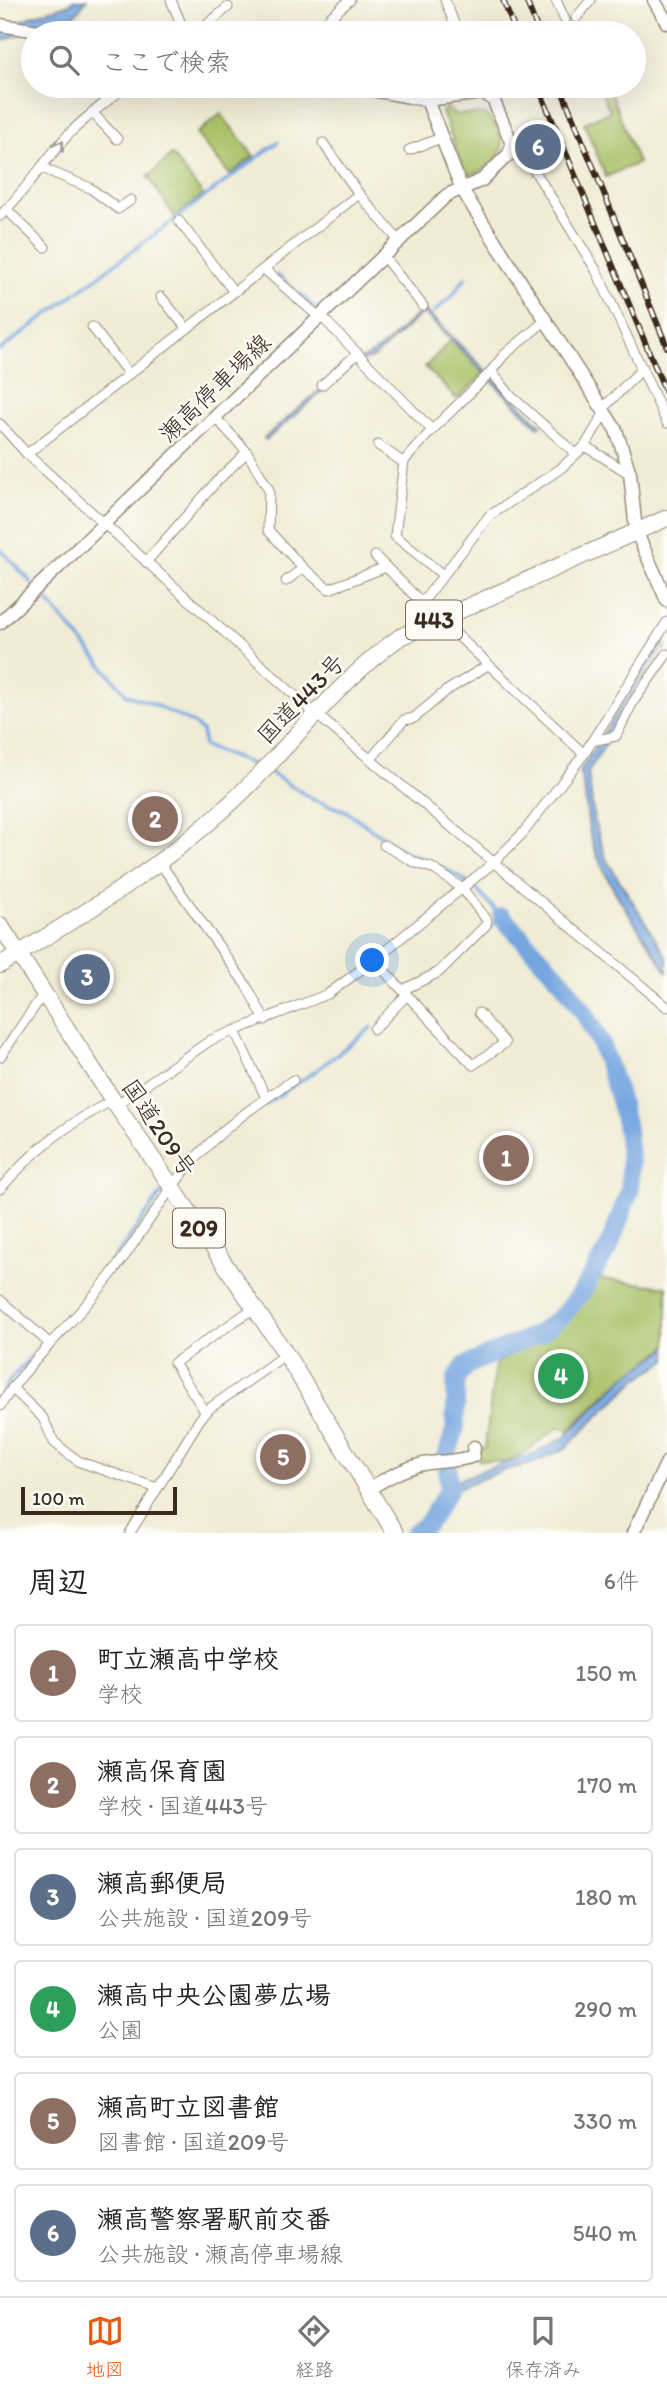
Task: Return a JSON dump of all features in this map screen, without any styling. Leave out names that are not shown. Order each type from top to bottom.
[{"type":"highway","name":"国道443号","points":[[0,965],[85,914],[160,863],[201,830],[265,769],[371,658],[400,637],[667,518]]},
{"type":"highway","name":"国道209号","points":[[0,925],[114,1102],[286,1354],[395,1533]]},
{"type":"street","points":[[172,0],[180,21]]},
{"type":"street","points":[[326,21],[350,0]]},
{"type":"street","points":[[445,0],[453,21]]},
{"type":"street","points":[[556,0],[565,20]]},
{"type":"street","points":[[576,18],[591,0]]},
{"type":"street","points":[[654,0],[667,23]]},
{"type":"street","points":[[211,21],[228,7]]},
{"type":"street","points":[[0,24],[21,28]]},
{"type":"street","points":[[46,247],[3,213],[66,137],[110,98]]},
{"type":"street","points":[[416,98],[438,98]]},
{"type":"street","points":[[492,98],[512,144],[509,154],[521,158],[533,168],[596,270],[667,423]]},
{"type":"street","points":[[427,100],[461,187],[616,430],[630,474],[636,531],[667,601]]},
{"type":"street","points":[[92,112],[117,139]]},
{"type":"street","points":[[409,150],[441,138]]},
{"type":"street","points":[[323,143],[359,194],[399,241]]},
{"type":"street","name":"瀬高停車場線","points":[[0,623],[447,195],[482,180],[509,154]]},
{"type":"street","points":[[42,168],[90,188],[118,209],[131,200]]},
{"type":"street","points":[[27,454],[359,194]]},
{"type":"street","points":[[179,221],[234,292]]},
{"type":"street","points":[[383,256],[423,306]]},
{"type":"street","points":[[264,269],[320,316],[432,429]]},
{"type":"street","points":[[161,297],[187,329]]},
{"type":"street","points":[[443,575],[395,536],[404,463],[432,429],[512,347],[546,320]]},
{"type":"street","points":[[92,327],[129,374]]},
{"type":"street","points":[[322,385],[358,353]]},
{"type":"street","points":[[422,603],[489,516],[560,469],[584,446],[604,410],[643,368]]},
{"type":"street","points":[[491,371],[512,397],[575,453]]},
{"type":"street","points":[[215,416],[247,452],[269,490],[268,530],[303,568],[329,589],[386,567]]},
{"type":"street","points":[[0,424],[27,454],[103,524],[317,714],[667,1007]]},
{"type":"street","points":[[378,445],[404,463]]},
{"type":"street","points":[[584,446],[630,474]]},
{"type":"street","points":[[146,562],[217,481],[247,452]]},
{"type":"street","points":[[374,556],[437,619],[584,754]]},
{"type":"street","points":[[286,581],[303,568]]},
{"type":"street","points":[[0,1189],[62,1129],[114,1102],[211,1040],[328,994],[493,863],[523,833],[584,754],[667,622]]},
{"type":"street","points":[[592,741],[616,736],[633,702],[667,654]]},
{"type":"street","points":[[370,760],[404,720],[414,718],[452,687],[488,665]]},
{"type":"street","points":[[374,1029],[405,993],[439,972],[486,925],[487,920],[462,888],[432,868],[416,863],[384,845]]},
{"type":"street","points":[[160,863],[246,985],[265,1020]]},
{"type":"street","points":[[374,960],[473,1065],[505,1043],[479,1013]]},
{"type":"street","points":[[0,1057],[44,993]]},
{"type":"street","points":[[235,1031],[266,1098]]},
{"type":"street","points":[[0,1406],[49,1343],[110,1276],[188,1166],[222,1131],[293,1080]]},
{"type":"street","points":[[0,1300],[49,1343]]},
{"type":"street","points":[[206,1413],[174,1363],[254,1308]]},
{"type":"street","points":[[130,1533],[206,1413],[286,1354]]},
{"type":"street","points":[[12,1388],[43,1418],[54,1442],[80,1462],[157,1488]]},
{"type":"street","points":[[367,1490],[403,1469],[465,1459],[472,1456],[474,1447]]},
{"type":"street","points":[[633,1533],[667,1462]]},
{"type":"green space","points":[[604,98],[613,98],[638,163],[606,177],[584,123],[610,111]]},
{"type":"green space","points":[[446,107],[454,114],[488,116],[501,139],[502,148],[494,162],[473,174],[464,170],[442,112]]},
{"type":"green space","points":[[221,114],[254,156],[230,175],[196,134]]},
{"type":"green space","points":[[172,155],[203,195],[175,217],[148,177]]},
{"type":"green space","points":[[451,340],[485,373],[457,399],[425,367]]},
{"type":"green space","points":[[594,1278],[667,1287],[667,1346],[613,1387],[568,1431],[559,1427],[507,1462],[478,1460],[479,1448],[485,1448],[495,1365],[552,1330],[568,1314]]},
{"type":"water","points":[[73,0],[86,0],[75,15],[68,19],[21,21],[21,33],[0,42],[0,30],[32,16],[70,4]]},
{"type":"water","points":[[424,309],[541,425],[538,427],[423,312],[375,357],[353,365],[266,440],[264,438],[352,362],[373,354]]},
{"type":"water","points":[[667,631],[666,650],[663,648],[630,698],[614,731],[588,772],[594,821],[606,859],[667,957],[667,972],[615,892],[598,858],[590,833],[584,788],[579,773]]},
{"type":"water","points":[[667,1348],[667,1360],[636,1380],[564,1449],[532,1464],[505,1470],[455,1489],[451,1483],[534,1454],[565,1437],[622,1379]]},
{"type":"waterway","points":[[0,350],[278,142]]},
{"type":"waterway","points":[[277,275],[295,290]]},
{"type":"waterway","points":[[434,312],[451,297],[465,278]]},
{"type":"waterway","points":[[300,294],[315,308]]},
{"type":"waterway","points":[[0,549],[32,583]]},
{"type":"waterway","points":[[43,595],[127,695],[151,703],[192,723],[202,731],[204,746],[259,767]]},
{"type":"waterway","points":[[269,772],[314,800],[346,811],[403,851],[430,861],[476,889],[502,917],[487,930]]},
{"type":"waterway","points":[[414,1533],[428,1523],[449,1489],[447,1455],[455,1429],[456,1379],[465,1366],[540,1333],[563,1315],[581,1293],[609,1247],[630,1190],[626,1126],[600,1042],[562,981],[502,917]]},
{"type":"waterway","points":[[410,995],[423,985]]},
{"type":"waterway","points":[[264,1105],[317,1070],[372,1027]]},
{"type":"waterway","points":[[0,1397],[10,1380],[84,1300],[166,1187]]},
{"type":"railway","points":[[503,0],[511,21]]},
{"type":"railway","points":[[526,0],[534,21]]},
{"type":"railway","points":[[543,98],[667,395]]},
{"type":"railway","points":[[565,98],[667,347]]},
{"type":"place","name":"瀬高警察署駅前交番","points":[[538,147]]},
{"type":"place","name":"瀬高保育園","points":[[155,819]]},
{"type":"place","name":"瀬高郵便局","points":[[87,977]]},
{"type":"place","name":"町立瀬高中学校","points":[[506,1158]]},
{"type":"place","name":"瀬高中央公園夢広場","points":[[561,1376]]},
{"type":"place","name":"瀬高町立図書館","points":[[283,1457]]}]
